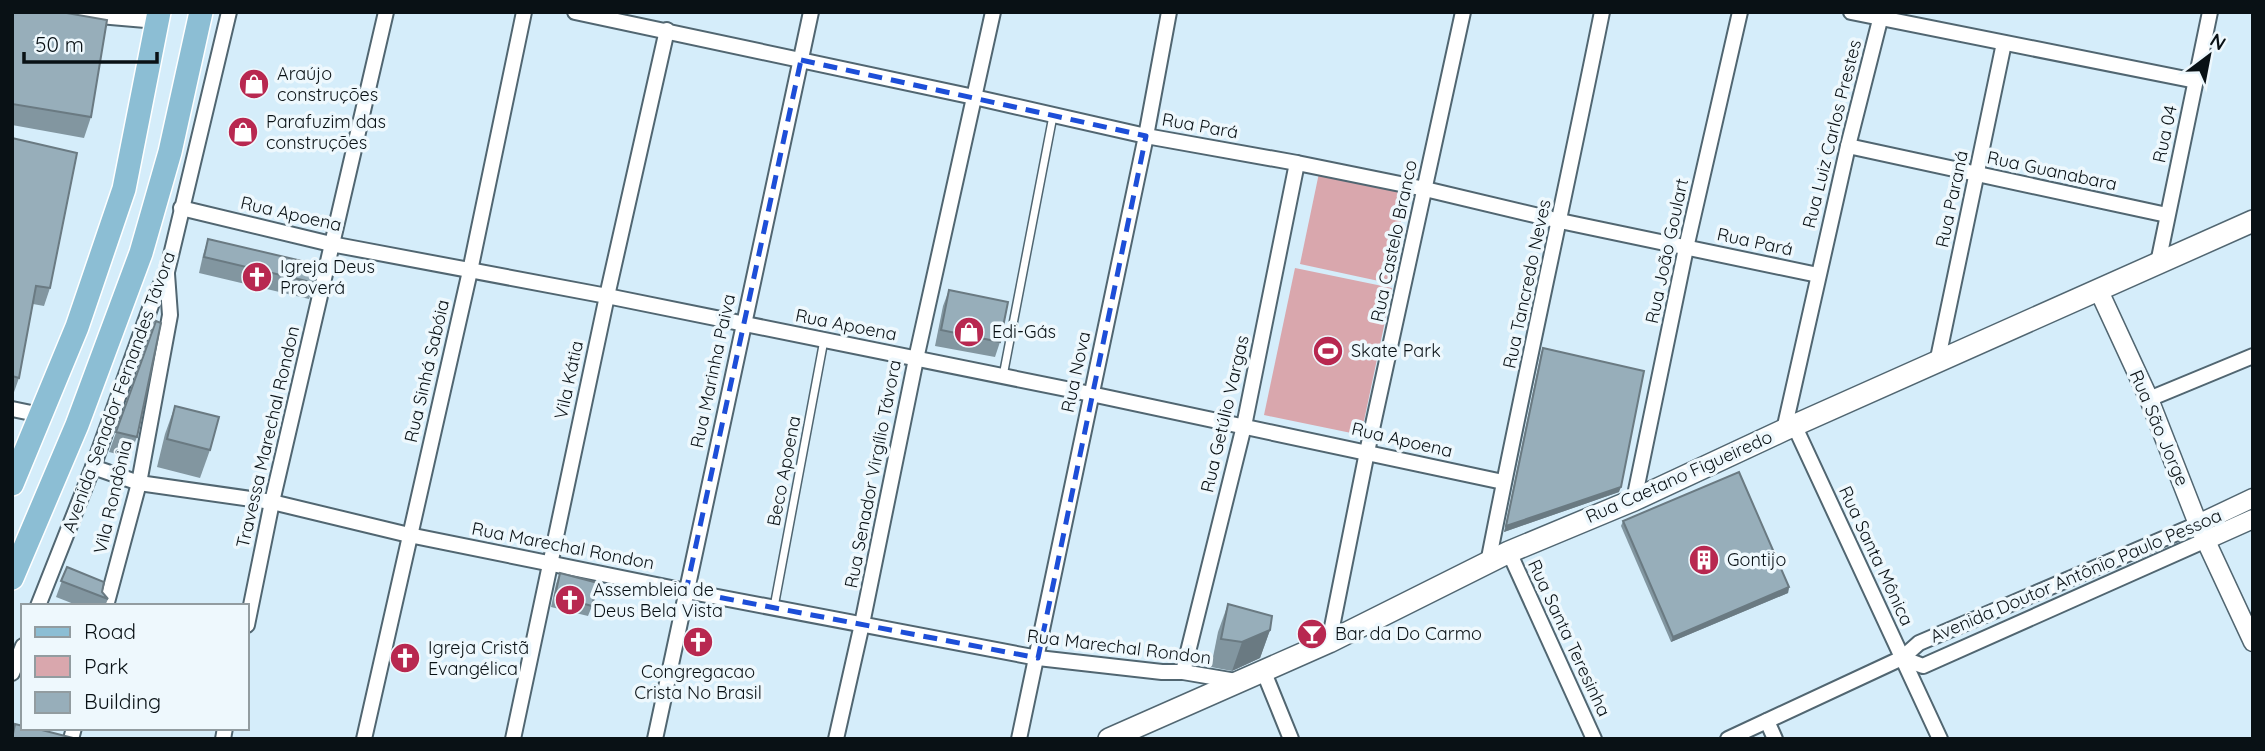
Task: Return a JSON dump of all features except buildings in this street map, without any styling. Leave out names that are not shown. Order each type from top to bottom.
[{"type":"main road","name":"Avenida Senador Fernandes Távora","points":[[12,578],[78,425],[141,253],[170,152],[201,12]]},
{"type":"main road","points":[[12,484],[77,327],[124,190],[158,17]]},
{"type":"main road","name":"Rua Caetano Figueiredo","points":[[1108,739],[1329,642],[1508,552],[1634,500],[2253,221]]},
{"type":"street","points":[[53,12],[158,17]]},
{"type":"street","name":"Avenida Senador Fernandes Távora","points":[[39,604],[93,467],[153,300],[167,272],[229,12]]},
{"type":"street","name":"Travessa Marechal Rondon","points":[[248,620],[272,502],[386,12]]},
{"type":"street","name":"Rua Sinhá Sabóia","points":[[365,739],[470,271],[524,12]]},
{"type":"street","name":"Rua Pará","points":[[575,12],[1146,136],[1425,189],[1560,221],[1818,275]]},
{"type":"street","name":"Rua Marinha Paiva","points":[[655,739],[811,12]]},
{"type":"street","name":"Rua Senador Virgílio Távora","points":[[836,739],[993,12]]},
{"type":"street","name":"Rua Nova","points":[[1019,739],[1146,136],[1169,12]]},
{"type":"street","name":"Rua Castelo Branco","points":[[1329,642],[1367,452],[1463,12]]},
{"type":"street","name":"Rua Tancredo Neves","points":[[1488,563],[1602,12]]},
{"type":"street","name":"Rua João Goulart","points":[[1634,500],[1686,248],[1740,12]]},
{"type":"street","points":[[1851,12],[2196,81]]},
{"type":"street","name":"Rua 04","points":[[2158,263],[2210,12]]},
{"type":"street","name":"Rua Luiz Carlos Prestes","points":[[1789,428],[1818,275],[1881,16]]},
{"type":"street","name":"Vila Kátia","points":[[513,739],[607,296],[667,30]]},
{"type":"street","name":"Rua Paraná","points":[[1937,363],[2004,43]]},
{"type":"street","name":"Rua Guanabara","points":[[1848,146],[2167,215]]},
{"type":"street","name":"Rua Getúlio Vargas","points":[[1183,672],[1244,426],[1297,163]]},
{"type":"street","name":"Rua Apoena","points":[[181,208],[331,244],[607,296],[1003,376],[1503,482]]},
{"type":"street","name":"Vila Rondônia","points":[[108,604],[139,483],[170,315],[167,272]]},
{"type":"street","name":"Rua São Jorge","points":[[2099,291],[2149,399],[2202,532],[2253,642]]},
{"type":"street","points":[[2149,399],[2253,356]]},
{"type":"street","points":[[12,409],[41,415]]},
{"type":"street","name":"Rua Santa Mônica","points":[[1789,428],[1940,739]]},
{"type":"street","name":"Rua Marechal Rondon","points":[[93,467],[139,483],[272,502],[409,535],[1038,658],[1183,672],[1236,681]]},
{"type":"street","name":"Avenida Doutor Antônio Paulo Pessoa","points":[[1902,658],[1923,666],[2202,532],[2253,498]]},
{"type":"street","name":"Avenida Doutor Antônio Paulo Pessoa","points":[[1728,739],[1902,658],[1919,643],[2202,532],[2253,519]]},
{"type":"street","name":"Rua Santa Teresinha","points":[[1508,552],[1594,739]]},
{"type":"street","points":[[12,673],[21,651]]},
{"type":"street","points":[[1263,670],[1291,739]]},
{"type":"street","points":[[1766,721],[1775,739]]},
{"type":"lane","points":[[1003,376],[1053,116]]},
{"type":"lane","name":"Beco Apoena","points":[[774,607],[824,340]]},
{"type":"highlighted area","points":[[801,60],[1146,136],[1038,658],[686,591]]},
{"type":"green space","points":[[1319,173],[1407,192],[1388,283],[1300,264]]},
{"type":"green space","name":"Skate Park","points":[[1295,268],[1392,288],[1361,435],[1264,415]]},
{"type":"place","name":"Araújo construções","points":[[254,84]]},
{"type":"place","name":"Parafuzim das construções","points":[[243,132]]},
{"type":"place","name":"Igreja Deus Proverá","points":[[257,277]]},
{"type":"place","name":"Edi-Gás","points":[[969,332]]},
{"type":"place","name":"Skate Park","points":[[1328,351]]},
{"type":"place","name":"Gontijo","points":[[1704,560]]},
{"type":"place","name":"Assembleia de Deus Bela Vista","points":[[570,600]]},
{"type":"place","name":"Bar da Do Carmo","points":[[1312,634]]},
{"type":"place","name":"Congregacao Crista No Brasil","points":[[698,642]]},
{"type":"place","name":"Igreja Cristã Evangélica","points":[[405,658]]}]
